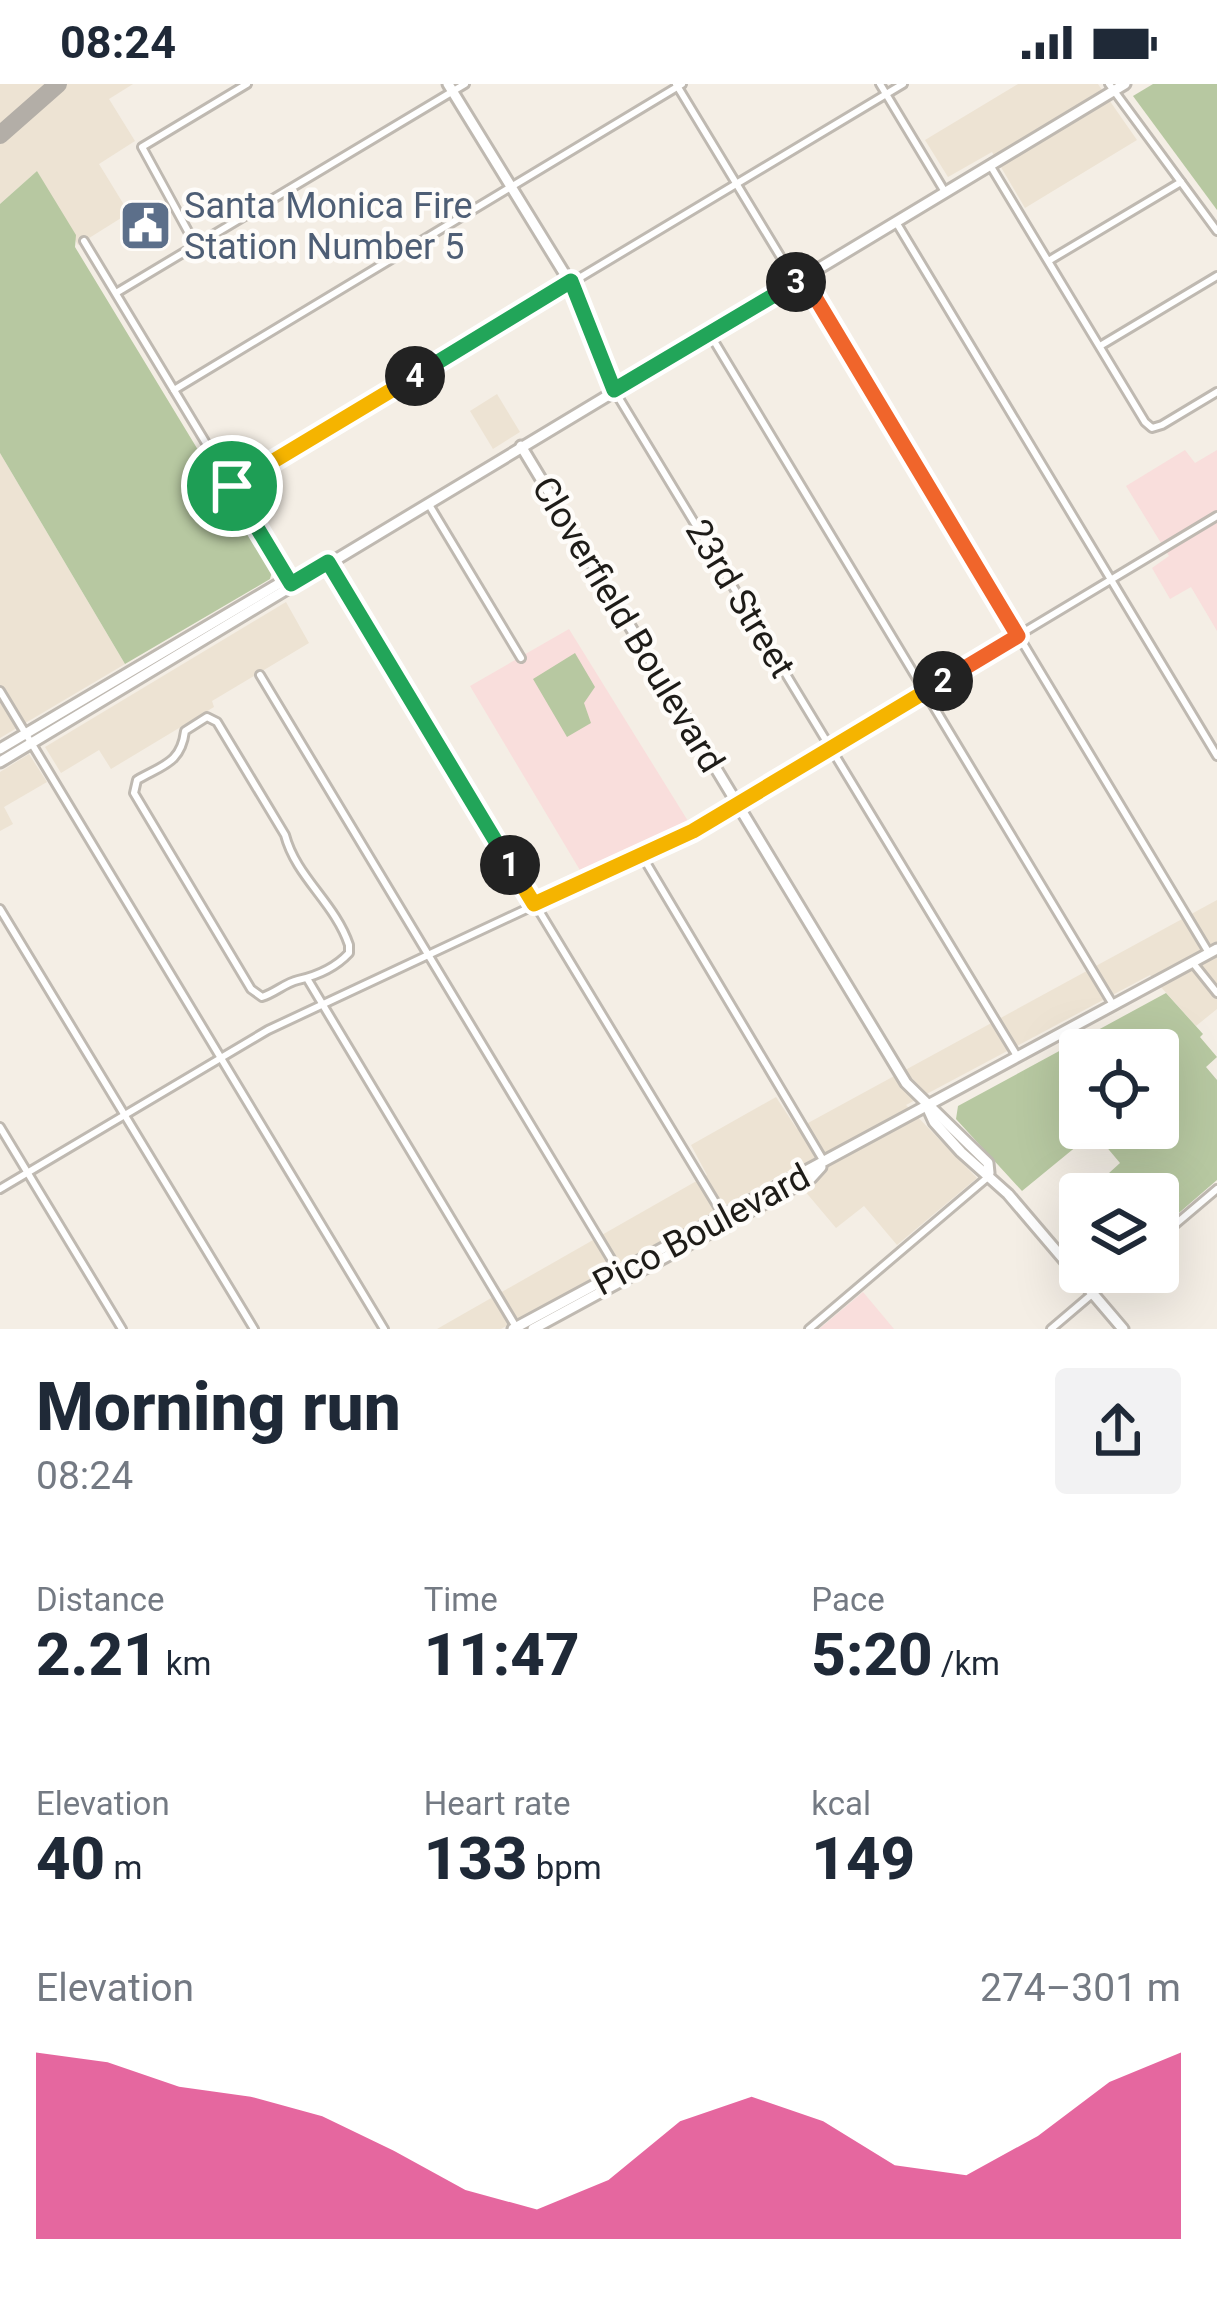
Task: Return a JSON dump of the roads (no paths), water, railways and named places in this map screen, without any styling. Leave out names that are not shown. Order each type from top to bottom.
[{"type":"street","points":[[196,246],[142,147],[248,84]]},
{"type":"street","points":[[880,84],[945,192]]},
{"type":"street","points":[[232,486],[903,84]]},
{"type":"street","points":[[0,749],[28,739],[231,626],[290,584],[896,222],[1111,87],[1125,84]]},
{"type":"street","points":[[173,390],[679,85],[790,272],[809,287],[1213,951]]},
{"type":"street","points":[[116,293],[456,86]]},
{"type":"street","name":"23rd Street","points":[[456,86],[571,281],[614,390],[1018,1059]]},
{"type":"street","points":[[1111,87],[1217,231]]},
{"type":"street","points":[[990,165],[1152,428],[1217,392]]},
{"type":"street","points":[[1048,261],[1180,182]]},
{"type":"street","points":[[896,222],[1217,756]]},
{"type":"street","points":[[84,241],[290,584]]},
{"type":"street","points":[[1100,346],[1217,276]]},
{"type":"street","points":[[709,333],[1114,1006]]},
{"type":"street","name":"Cloverfield Boulevard","points":[[521,446],[898,1072],[934,1122],[981,1172],[990,1174],[1123,1329]]},
{"type":"street","points":[[428,502],[521,658]]},
{"type":"street","points":[[0,1190],[221,1058],[322,1004],[693,831],[1217,516]]},
{"type":"street","points":[[328,562],[728,1218]]},
{"type":"street","points":[[260,675],[622,1276]]},
{"type":"street","points":[[0,691],[384,1329]]},
{"type":"street","points":[[207,717],[217,722],[285,835],[289,850],[347,936],[350,952],[344,959],[308,980],[295,981],[269,996],[256,994],[134,793],[137,780],[177,757],[184,745],[184,731],[207,717]]},
{"type":"street","points":[[0,762],[28,739]]},
{"type":"street","points":[[641,854],[825,1162]]},
{"type":"street","points":[[0,909],[254,1329]]},
{"type":"street","name":"Pico Boulevard","points":[[533,1329],[825,1162],[1213,951]]},
{"type":"street","points":[[1193,962],[1217,993]]},
{"type":"street","points":[[308,980],[516,1328]]},
{"type":"street","points":[[0,1127],[122,1329]]},
{"type":"street","points":[[809,1329],[990,1174]]},
{"type":"street","points":[[1179,1221],[1217,1189]]},
{"type":"street","name":"Pico Boulevard","points":[[516,1328],[622,1276]]},
{"type":"street","points":[[1051,1329],[1092,1294]]},
{"type":"place","name":"Santa Monica Fire Station Number 5","points":[[145,226]]}]
